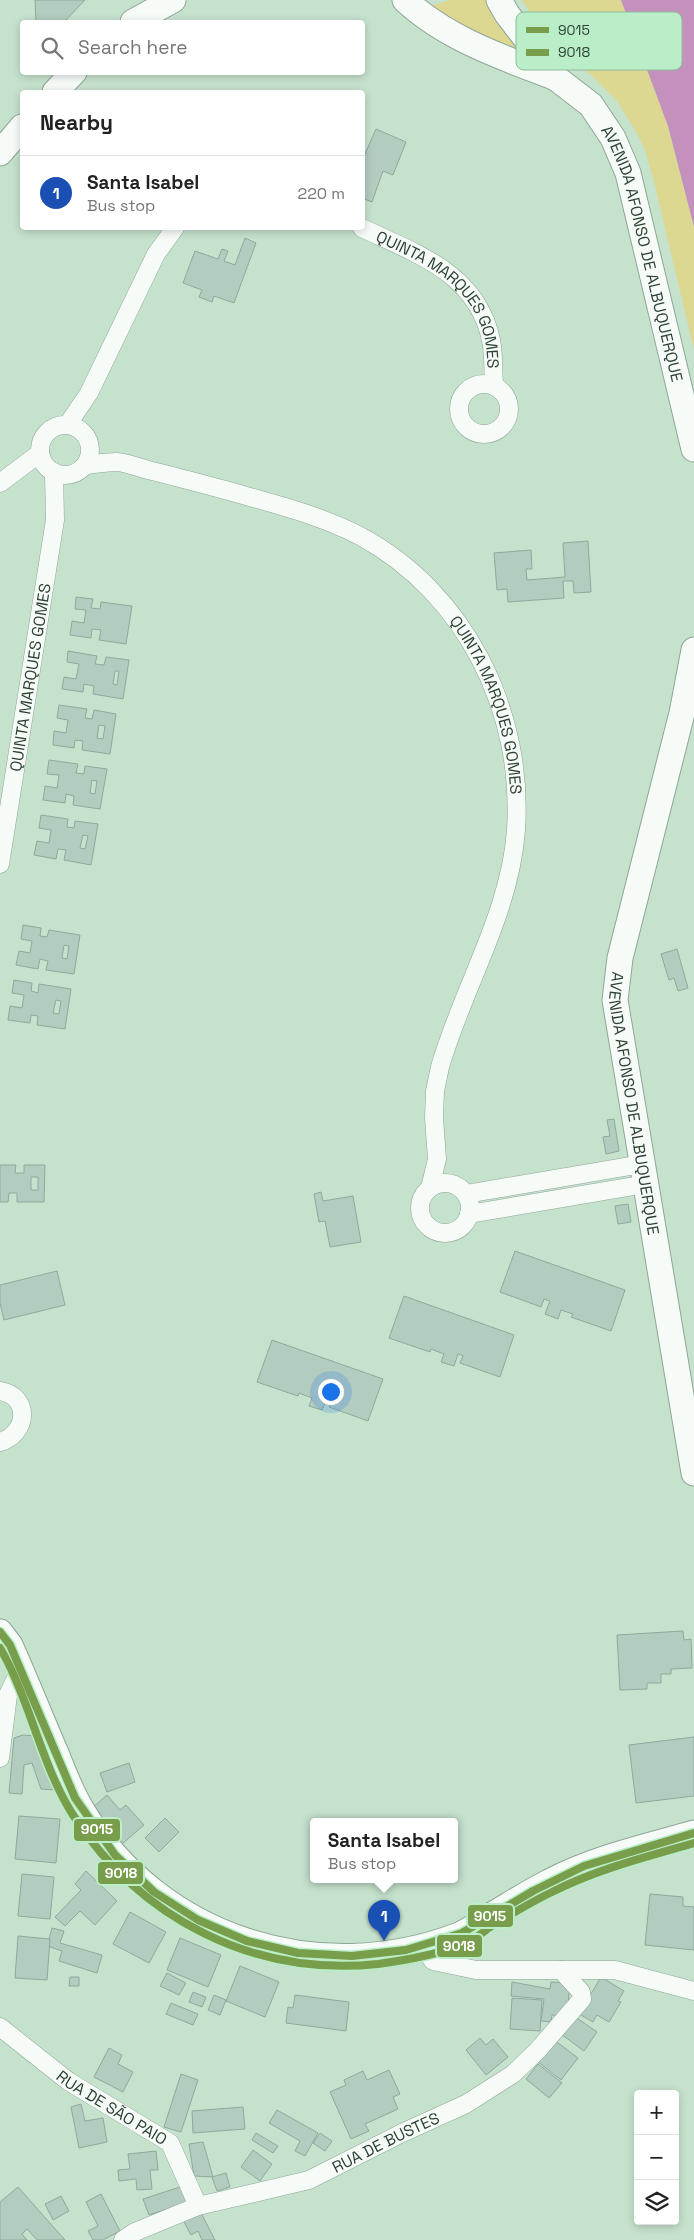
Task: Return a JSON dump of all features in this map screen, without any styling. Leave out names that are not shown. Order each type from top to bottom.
[{"type":"main road","points":[[137,20],[173,0]]},
{"type":"main road","points":[[405,0],[421,14],[482,49],[516,62]]},
{"type":"main road","points":[[499,0],[516,26]]},
{"type":"main road","points":[[536,70],[556,78]]},
{"type":"main road","points":[[550,70],[556,78]]},
{"type":"main road","points":[[57,90],[71,75]]},
{"type":"main road","name":"AVENIDA AFONSO DE ALBUQUERQUE","points":[[556,78],[591,105],[612,138],[628,173],[694,449]]},
{"type":"main road","points":[[0,153],[20,129]]},
{"type":"main road","name":"AVENIDA AFONSO DE ALBUQUERQUE","points":[[694,650],[682,714],[620,958],[615,986],[616,1012],[694,1473]]},
{"type":"main road","points":[[0,1632],[10,1646],[81,1809],[119,1860],[149,1890],[216,1930],[255,1944],[296,1954],[334,1957],[371,1956],[423,1946],[460,1934],[548,1882],[581,1867],[694,1833]]},
{"type":"street","name":"QUINTA MARQUES GOMES","points":[[365,229],[437,265],[458,280],[466,289],[480,309],[488,331],[493,354],[494,386]]},
{"type":"street","name":"QUINTA MARQUES GOMES","points":[[0,864],[55,520],[91,449],[80,432],[89,392],[156,254],[174,230]]},
{"type":"street","name":"QUINTA MARQUES GOMES","points":[[55,520],[42,438],[47,432],[60,424],[80,432],[118,462],[293,509],[360,536],[393,557],[428,589],[462,628],[486,670],[503,714],[514,761],[517,802],[514,847],[500,910],[440,1067],[434,1123],[436,1159],[430,1188],[424,1194],[420,1210],[422,1218],[433,1230],[441,1232],[456,1230],[462,1226],[469,1214]]},
{"type":"street","name":"QUINTA MARQUES GOMES","points":[[46,464],[66,475],[80,469],[118,462]]},
{"type":"street","points":[[0,483],[46,464]]},
{"type":"street","points":[[436,1159],[469,1200],[469,1214],[644,1174]]},
{"type":"street","points":[[430,1188],[437,1184],[460,1189],[644,1174]]},
{"type":"street","points":[[0,1391],[12,1396],[18,1402],[22,1419],[15,1434],[0,1442]]},
{"type":"street","points":[[0,1758],[8,1695],[20,1670]]},
{"type":"street","points":[[423,1946],[433,1961],[476,1970],[615,1970],[694,1990]]},
{"type":"street","name":"RUA DE BUSTES","points":[[123,2240],[135,2232],[198,2206],[309,2180],[402,2132],[466,2104],[513,2074],[537,2052],[582,1998],[581,1992],[561,1970]]},
{"type":"street","name":"RUA DE SÃO PAIO","points":[[0,2027],[68,2081],[170,2143],[198,2206]]},
{"type":"shaded area","points":[[449,0],[494,0],[516,38],[516,54],[425,8]]},
{"type":"shaded area","points":[[522,0],[621,0],[625,12],[530,12]]},
{"type":"shaded area","points":[[621,0],[694,0],[694,227],[668,126],[647,70],[682,70],[682,12],[625,12]]},
{"type":"shaded area","points":[[585,70],[647,70],[668,126],[694,227],[694,350],[645,150],[617,101]]},
{"type":"building","points":[[35,0],[85,0],[66,20],[36,20]]},
{"type":"building","points":[[376,129],[406,142],[393,175],[383,171],[372,202],[365,199],[365,154]]},
{"type":"building","points":[[245,238],[256,243],[234,303],[214,296],[212,302],[199,297],[202,290],[183,283],[195,251],[218,259],[222,249],[228,251],[224,261],[235,265]]},
{"type":"building","points":[[588,541],[591,592],[574,593],[573,581],[563,581],[564,598],[508,602],[507,589],[497,590],[494,553],[531,550],[532,569],[526,569],[527,580],[565,577],[563,543]]},
{"type":"building","points":[[76,597],[93,599],[91,608],[100,609],[101,602],[132,606],[126,644],[99,640],[101,630],[92,629],[91,638],[70,635],[72,621],[84,623],[86,610],[75,609]]},
{"type":"building","points":[[68,651],[97,656],[95,664],[104,665],[106,657],[129,660],[123,699],[93,694],[94,686],[84,684],[83,692],[62,689],[64,677],[76,679],[79,664],[67,662]],"holes":[[[115,671],[119,671],[117,685],[113,684]]]},
{"type":"building","points":[[59,705],[87,709],[85,718],[92,719],[94,710],[116,714],[110,754],[82,750],[83,741],[75,740],[74,748],[53,745],[54,731],[66,733],[68,720],[57,718]],"holes":[[[99,725],[105,726],[103,739],[97,738]]]},
{"type":"building","points":[[49,760],[78,764],[76,773],[84,774],[85,766],[107,769],[100,809],[73,805],[74,796],[66,794],[65,803],[43,800],[45,786],[57,788],[59,775],[47,774]],"holes":[[[92,780],[97,781],[95,794],[90,793]]]},
{"type":"building","points":[[41,815],[68,819],[67,827],[74,828],[75,821],[98,824],[91,865],[64,860],[66,850],[58,849],[56,859],[34,855],[37,841],[49,843],[51,830],[39,828]],"holes":[[[83,835],[88,836],[85,849],[80,848]]]},
{"type":"building","points":[[23,925],[41,928],[40,936],[47,937],[49,930],[80,935],[74,974],[46,970],[48,961],[40,959],[38,969],[16,965],[19,951],[30,953],[32,941],[21,939]],"holes":[[[64,945],[69,946],[67,959],[62,958]]]},
{"type":"building","points":[[677,949],[688,988],[678,991],[674,978],[669,980],[661,954]]},
{"type":"building","points":[[14,980],[32,983],[31,991],[38,993],[39,984],[71,989],[65,1029],[37,1025],[38,1016],[31,1015],[30,1023],[8,1020],[10,1006],[22,1008],[24,995],[12,993]],"holes":[[[56,1000],[61,1001],[59,1014],[53,1013]]]},
{"type":"building","points":[[614,1119],[619,1151],[606,1154],[603,1137],[610,1136],[607,1120]]},
{"type":"building","points":[[0,1165],[16,1165],[15,1173],[24,1173],[24,1165],[45,1165],[44,1202],[17,1202],[17,1193],[9,1193],[8,1202],[0,1202]],"holes":[[[31,1177],[38,1177],[38,1190],[31,1190]]]},
{"type":"building","points":[[321,1192],[323,1201],[353,1196],[361,1242],[330,1247],[325,1221],[319,1222],[314,1194]]},
{"type":"building","points":[[628,1204],[631,1222],[618,1224],[615,1206]]},
{"type":"building","points":[[515,1251],[625,1290],[611,1331],[571,1317],[573,1314],[561,1310],[558,1319],[545,1314],[550,1301],[544,1299],[541,1307],[500,1292]]},
{"type":"building","points":[[57,1271],[65,1305],[4,1320],[0,1303],[0,1285]]},
{"type":"building","points":[[404,1296],[514,1335],[500,1377],[460,1363],[463,1356],[458,1354],[454,1366],[441,1362],[444,1354],[431,1349],[430,1352],[389,1338]]},
{"type":"building","points":[[272,1340],[383,1379],[368,1421],[329,1407],[331,1400],[327,1398],[322,1410],[309,1406],[312,1398],[299,1393],[298,1396],[257,1382]]},
{"type":"building","points":[[683,1631],[684,1640],[691,1639],[692,1668],[671,1669],[671,1674],[661,1674],[661,1683],[647,1683],[647,1689],[620,1690],[617,1635]]},
{"type":"building","points":[[23,1735],[35,1736],[55,1790],[41,1789],[32,1763],[24,1765],[22,1794],[9,1793],[14,1738]]},
{"type":"building","points":[[694,1737],[694,1796],[636,1803],[629,1745]]},
{"type":"building","points":[[129,1763],[135,1782],[107,1792],[100,1773]]},
{"type":"building","points":[[107,1795],[120,1810],[126,1805],[144,1825],[122,1844],[91,1809]]},
{"type":"building","points":[[19,1816],[60,1819],[56,1863],[15,1859]]},
{"type":"building","points":[[165,1818],[179,1832],[159,1852],[145,1838]]},
{"type":"building","points":[[86,1871],[117,1901],[95,1925],[80,1911],[65,1926],[55,1917],[81,1890],[75,1884]]},
{"type":"building","points":[[22,1874],[54,1877],[50,1919],[18,1916]]},
{"type":"building","points":[[650,1894],[683,1897],[683,1906],[694,1907],[694,1950],[645,1945]]},
{"type":"building","points":[[130,1912],[166,1932],[149,1963],[113,1944]]},
{"type":"building","points":[[52,1928],[64,1931],[60,1943],[102,1955],[97,1973],[59,1961],[62,1951],[47,1946]]},
{"type":"building","points":[[18,1936],[50,1939],[47,1980],[15,1978]]},
{"type":"building","points":[[180,1938],[221,1955],[208,1987],[167,1970]]},
{"type":"building","points":[[240,1966],[279,1982],[265,2017],[226,2001]]},
{"type":"building","points":[[167,1973],[186,1983],[179,1995],[160,1986]]},
{"type":"building","points":[[70,1977],[79,1977],[79,1986],[69,1986]]},
{"type":"building","points":[[601,1977],[624,1991],[618,2001],[621,2002],[609,2022],[597,2015],[593,2022],[579,2014]]},
{"type":"building","points":[[512,1982],[550,1989],[551,1982],[570,1983],[567,2016],[552,2015],[551,2022],[541,2021],[544,1999],[511,1996]]},
{"type":"building","points":[[193,1992],[206,1997],[202,2007],[189,2002]]},
{"type":"building","points":[[214,1995],[226,2000],[220,2015],[208,2010]]},
{"type":"building","points":[[295,1995],[349,2002],[346,2031],[286,2023],[288,2007],[293,2008]]},
{"type":"building","points":[[512,1998],[542,2000],[540,2031],[510,2029]]},
{"type":"building","points":[[171,2003],[198,2014],[193,2025],[166,2014]]},
{"type":"building","points":[[574,2016],[597,2032],[584,2051],[561,2034]]},
{"type":"building","points":[[480,2038],[486,2045],[493,2039],[508,2057],[486,2075],[466,2050]]},
{"type":"building","points":[[553,2039],[578,2058],[561,2080],[537,2061]]},
{"type":"building","points":[[109,2048],[122,2055],[118,2064],[133,2072],[123,2092],[94,2077]]},
{"type":"building","points":[[538,2064],[562,2083],[549,2098],[526,2079]]},
{"type":"building","points":[[389,2070],[400,2094],[393,2097],[398,2109],[365,2124],[369,2131],[351,2139],[330,2092],[346,2085],[344,2080],[363,2071],[367,2080]]},
{"type":"building","points":[[181,2074],[198,2080],[181,2132],[164,2127]]},
{"type":"building","points":[[81,2104],[85,2121],[103,2118],[107,2142],[79,2148],[71,2107]]},
{"type":"building","points":[[243,2107],[245,2129],[193,2133],[192,2111]]},
{"type":"building","points":[[277,2110],[318,2133],[305,2156],[295,2151],[300,2141],[269,2123]]},
{"type":"building","points":[[256,2133],[278,2146],[273,2153],[252,2140]]},
{"type":"building","points":[[320,2133],[332,2141],[325,2151],[313,2143]]},
{"type":"building","points":[[203,2142],[213,2177],[194,2176],[189,2144]]},
{"type":"building","points":[[253,2150],[272,2164],[260,2181],[241,2167]]},
{"type":"building","points":[[156,2151],[158,2170],[150,2170],[152,2189],[137,2190],[136,2179],[119,2181],[118,2170],[130,2169],[128,2154]]},
{"type":"building","points":[[226,2173],[230,2187],[217,2191],[212,2177]]},
{"type":"building","points":[[186,2185],[191,2201],[149,2215],[143,2199]]},
{"type":"building","points":[[18,2187],[65,2240],[37,2240],[27,2229],[22,2234],[27,2240],[0,2240],[0,2202]]},
{"type":"building","points":[[101,2194],[120,2231],[103,2240],[93,2240],[88,2231],[98,2226],[86,2202]]},
{"type":"building","points":[[61,2196],[69,2211],[53,2220],[45,2204]]},
{"type":"building","points":[[199,2209],[215,2240],[202,2240],[198,2231],[191,2235],[182,2218]]},
{"type":"transit line","name":"9015","points":[[0,1632],[10,1645],[75,1798],[115,1855],[154,1892],[198,1920],[247,1941],[298,1953],[352,1956],[406,1950],[462,1933],[533,1891],[584,1866],[694,1833]]},
{"type":"transit line","name":"9018","points":[[0,1648],[20,1689],[52,1775],[62,1796],[73,1815],[100,1852],[131,1884],[166,1911],[204,1933],[245,1950],[287,1961],[332,1966],[378,1964],[433,1954],[468,1942],[521,1909],[569,1884],[622,1864],[694,1843]]},
{"type":"place","name":"Santa Isabel","points":[[384,1941]]}]
